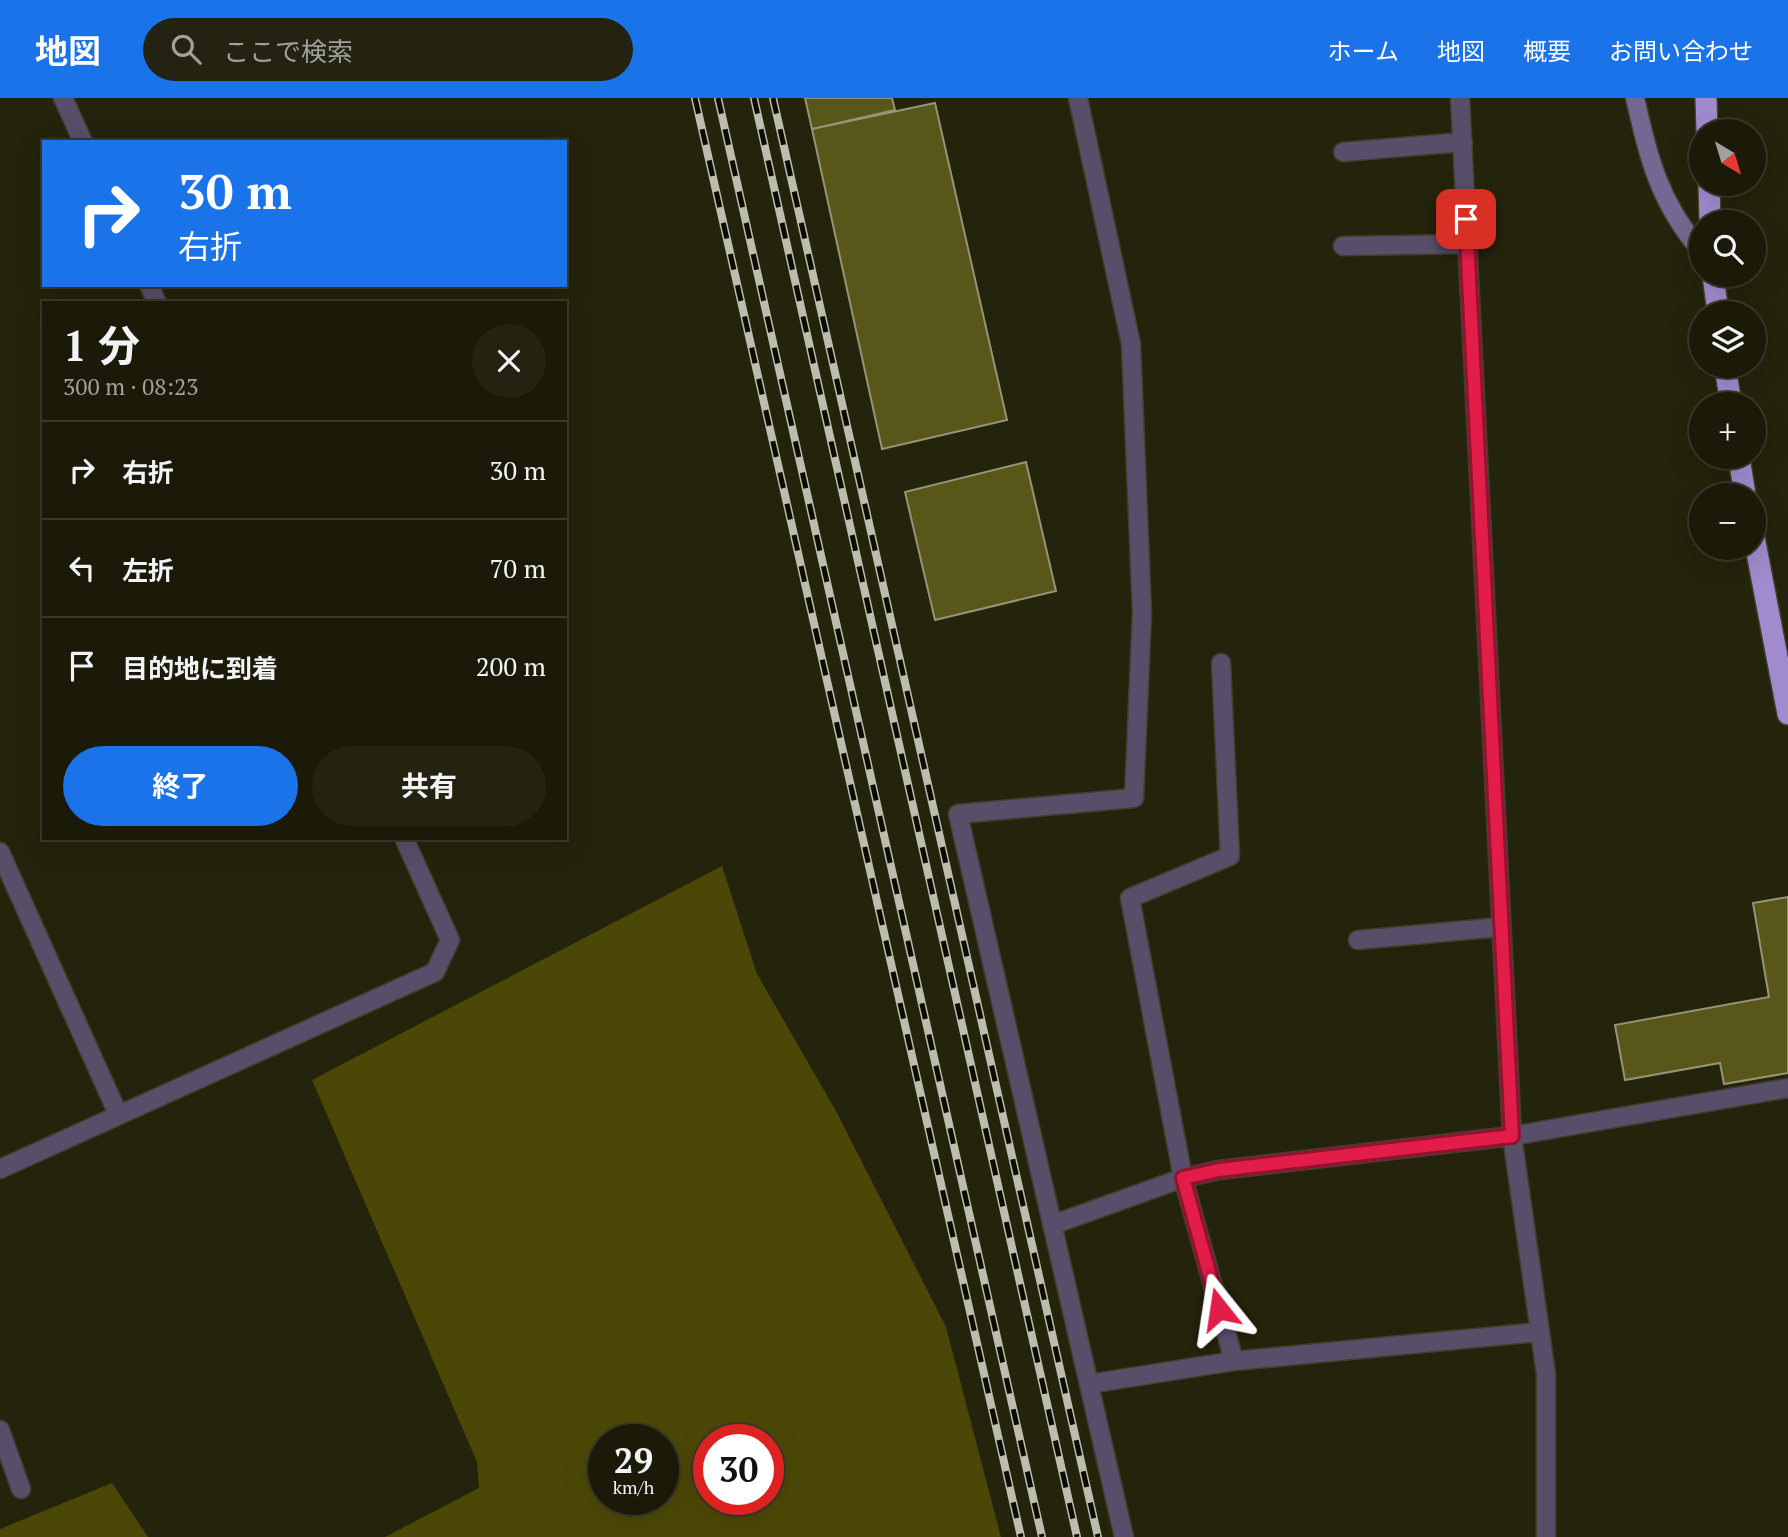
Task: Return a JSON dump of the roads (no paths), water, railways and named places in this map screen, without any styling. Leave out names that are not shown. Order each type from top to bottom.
[{"type":"highway","points":[[1706,98],[1707,119]]},
{"type":"highway","points":[[1758,560],[1788,713]]},
{"type":"main road","points":[[1635,98],[1659,189],[1689,237]]},
{"type":"street","points":[[63,98],[82,140]]},
{"type":"street","points":[[1078,98],[1132,344],[1142,613],[1134,798],[958,814],[1124,1537]]},
{"type":"street","points":[[1460,98],[1512,1136],[1546,1374],[1546,1537]]},
{"type":"street","points":[[1343,152],[1462,142]]},
{"type":"street","points":[[1343,246],[1468,244]]},
{"type":"street","points":[[1221,663],[1230,856],[1130,898],[1183,1178],[1234,1362]]},
{"type":"street","points":[[0,1169],[435,972],[450,940],[405,840]]},
{"type":"street","points":[[0,852],[118,1114]]},
{"type":"street","points":[[1358,940],[1501,927]]},
{"type":"street","points":[[1052,1225],[1183,1178],[1219,1170],[1512,1136],[1788,1088]]},
{"type":"street","points":[[1089,1384],[1234,1362],[1540,1332]]},
{"type":"street","points":[[0,1430],[21,1489]]},
{"type":"railway","points":[[695,98],[1021,1537]]},
{"type":"railway","points":[[718,98],[1042,1537]]},
{"type":"railway","points":[[754,98],[1077,1537]]},
{"type":"railway","points":[[773,98],[1098,1537]]}]
